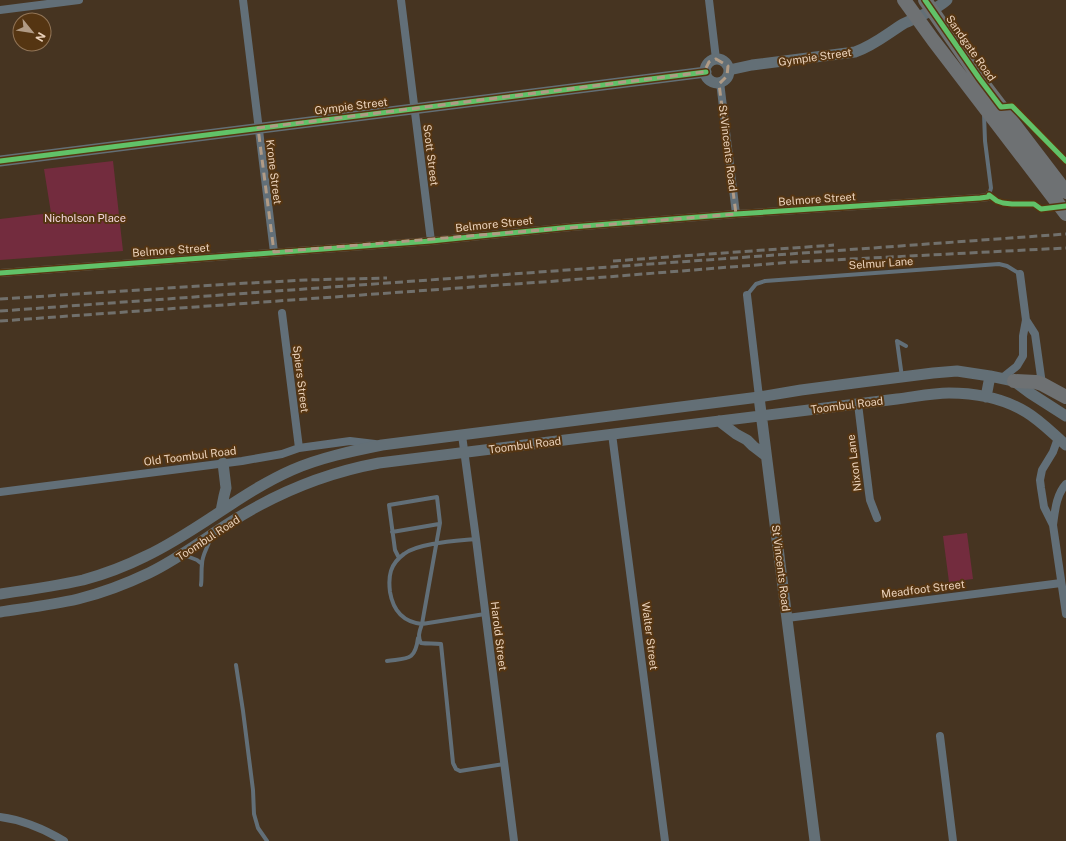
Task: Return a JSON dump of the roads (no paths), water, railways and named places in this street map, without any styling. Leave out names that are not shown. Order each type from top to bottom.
[{"type":"highway","points":[[904,0],[1066,214]]},
{"type":"highway","name":"Sandgate Road","points":[[929,5],[979,78],[1066,191]]},
{"type":"highway","points":[[1008,379],[1036,382],[1066,397]]},
{"type":"main road","name":"Gympie Street","points":[[729,70],[752,65],[855,52],[869,46],[916,17],[929,5],[946,0]]},
{"type":"main road","points":[[716,59],[720,59],[726,63],[729,70],[727,76],[720,82],[712,81],[707,76],[706,72],[707,65],[716,59]]},
{"type":"main road","name":"Gympie Street","points":[[0,161],[706,72]]},
{"type":"main road","name":"Toombul Road","points":[[0,594],[84,579],[138,560],[178,539],[254,490],[291,470],[360,449],[382,445],[759,397],[933,373],[958,371],[1008,379],[1066,416]]},
{"type":"main road","points":[[986,396],[990,376]]},
{"type":"main road","name":"Toombul Road","points":[[0,612],[52,604],[92,595],[149,573],[183,554],[231,522],[284,492],[322,477],[361,466],[379,463],[949,393],[986,396],[1008,403],[1026,412],[1043,424],[1062,442]]},
{"type":"main road","name":"St Vincents Road","points":[[759,397],[815,841]]},
{"type":"main road","points":[[719,421],[736,434],[747,440],[766,456]]},
{"type":"main road","points":[[222,511],[226,488],[223,463]]},
{"type":"street","points":[[0,10],[79,0]]},
{"type":"street","name":"Krone Street","points":[[242,0],[274,252]]},
{"type":"street","name":"Scott Street","points":[[401,0],[431,241]]},
{"type":"street","points":[[709,0],[716,59]]},
{"type":"street","name":"St Vincents Road","points":[[720,82],[736,214]]},
{"type":"street","name":"Belmore Street","points":[[0,273],[431,241],[571,227],[736,214],[980,198],[988,197],[989,195]]},
{"type":"street","points":[[1008,379],[1023,356],[1023,336],[1026,320],[1020,274]]},
{"type":"street","name":"St Vincents Road","points":[[746,295],[759,397]]},
{"type":"street","name":"Spiers Street","points":[[282,313],[299,448]]},
{"type":"street","points":[[1026,320],[1035,334],[1042,384]]},
{"type":"street","name":"Nixon Lane","points":[[858,404],[870,500],[877,518]]},
{"type":"street","name":"Walter Street","points":[[612,434],[665,841]]},
{"type":"street","name":"Harold Street","points":[[462,435],[514,841]]},
{"type":"street","name":"Old Toombul Road","points":[[0,492],[223,463],[282,454],[299,448],[350,441],[382,445]]},
{"type":"street","points":[[1053,525],[1044,507],[1040,480],[1042,470],[1053,452],[1062,442]]},
{"type":"street","points":[[1066,484],[1060,492],[1057,500],[1053,525],[1066,614]]},
{"type":"street","name":"Meadfoot Street","points":[[787,618],[1061,583]]},
{"type":"street","points":[[940,736],[953,841]]},
{"type":"street","points":[[0,817],[18,820],[34,825],[52,833],[64,841]]},
{"type":"lane","points":[[984,107],[985,141],[991,188],[989,195]]},
{"type":"lane","name":"Selmur Lane","points":[[746,295],[756,284],[765,281],[999,264],[1007,266],[1020,274]]},
{"type":"lane","points":[[902,377],[897,341],[906,346]]},
{"type":"lane","points":[[387,661],[408,658],[412,656],[418,646],[439,524],[437,497],[389,505],[395,550],[399,558]]},
{"type":"lane","points":[[392,532],[439,524]]},
{"type":"lane","points":[[201,584],[202,564],[211,536]]},
{"type":"lane","points":[[476,539],[414,548],[405,553],[394,564],[390,572],[389,578],[391,600],[402,616],[415,623],[422,624],[485,614]]},
{"type":"lane","points":[[183,554],[197,560],[202,564]]},
{"type":"lane","points":[[419,636],[421,643],[441,644],[453,763],[456,769],[460,771],[504,764]]},
{"type":"lane","points":[[236,665],[253,790],[254,814],[258,828],[268,841]]},
{"type":"railway","points":[[0,311],[1066,234]]},
{"type":"railway","points":[[613,261],[834,245]]},
{"type":"railway","points":[[0,321],[556,281],[793,262],[1066,248]]},
{"type":"railway","points":[[0,299],[231,284],[387,278]]},
{"type":"park label","name":"Nicholson Place","points":[[85,218]]}]
